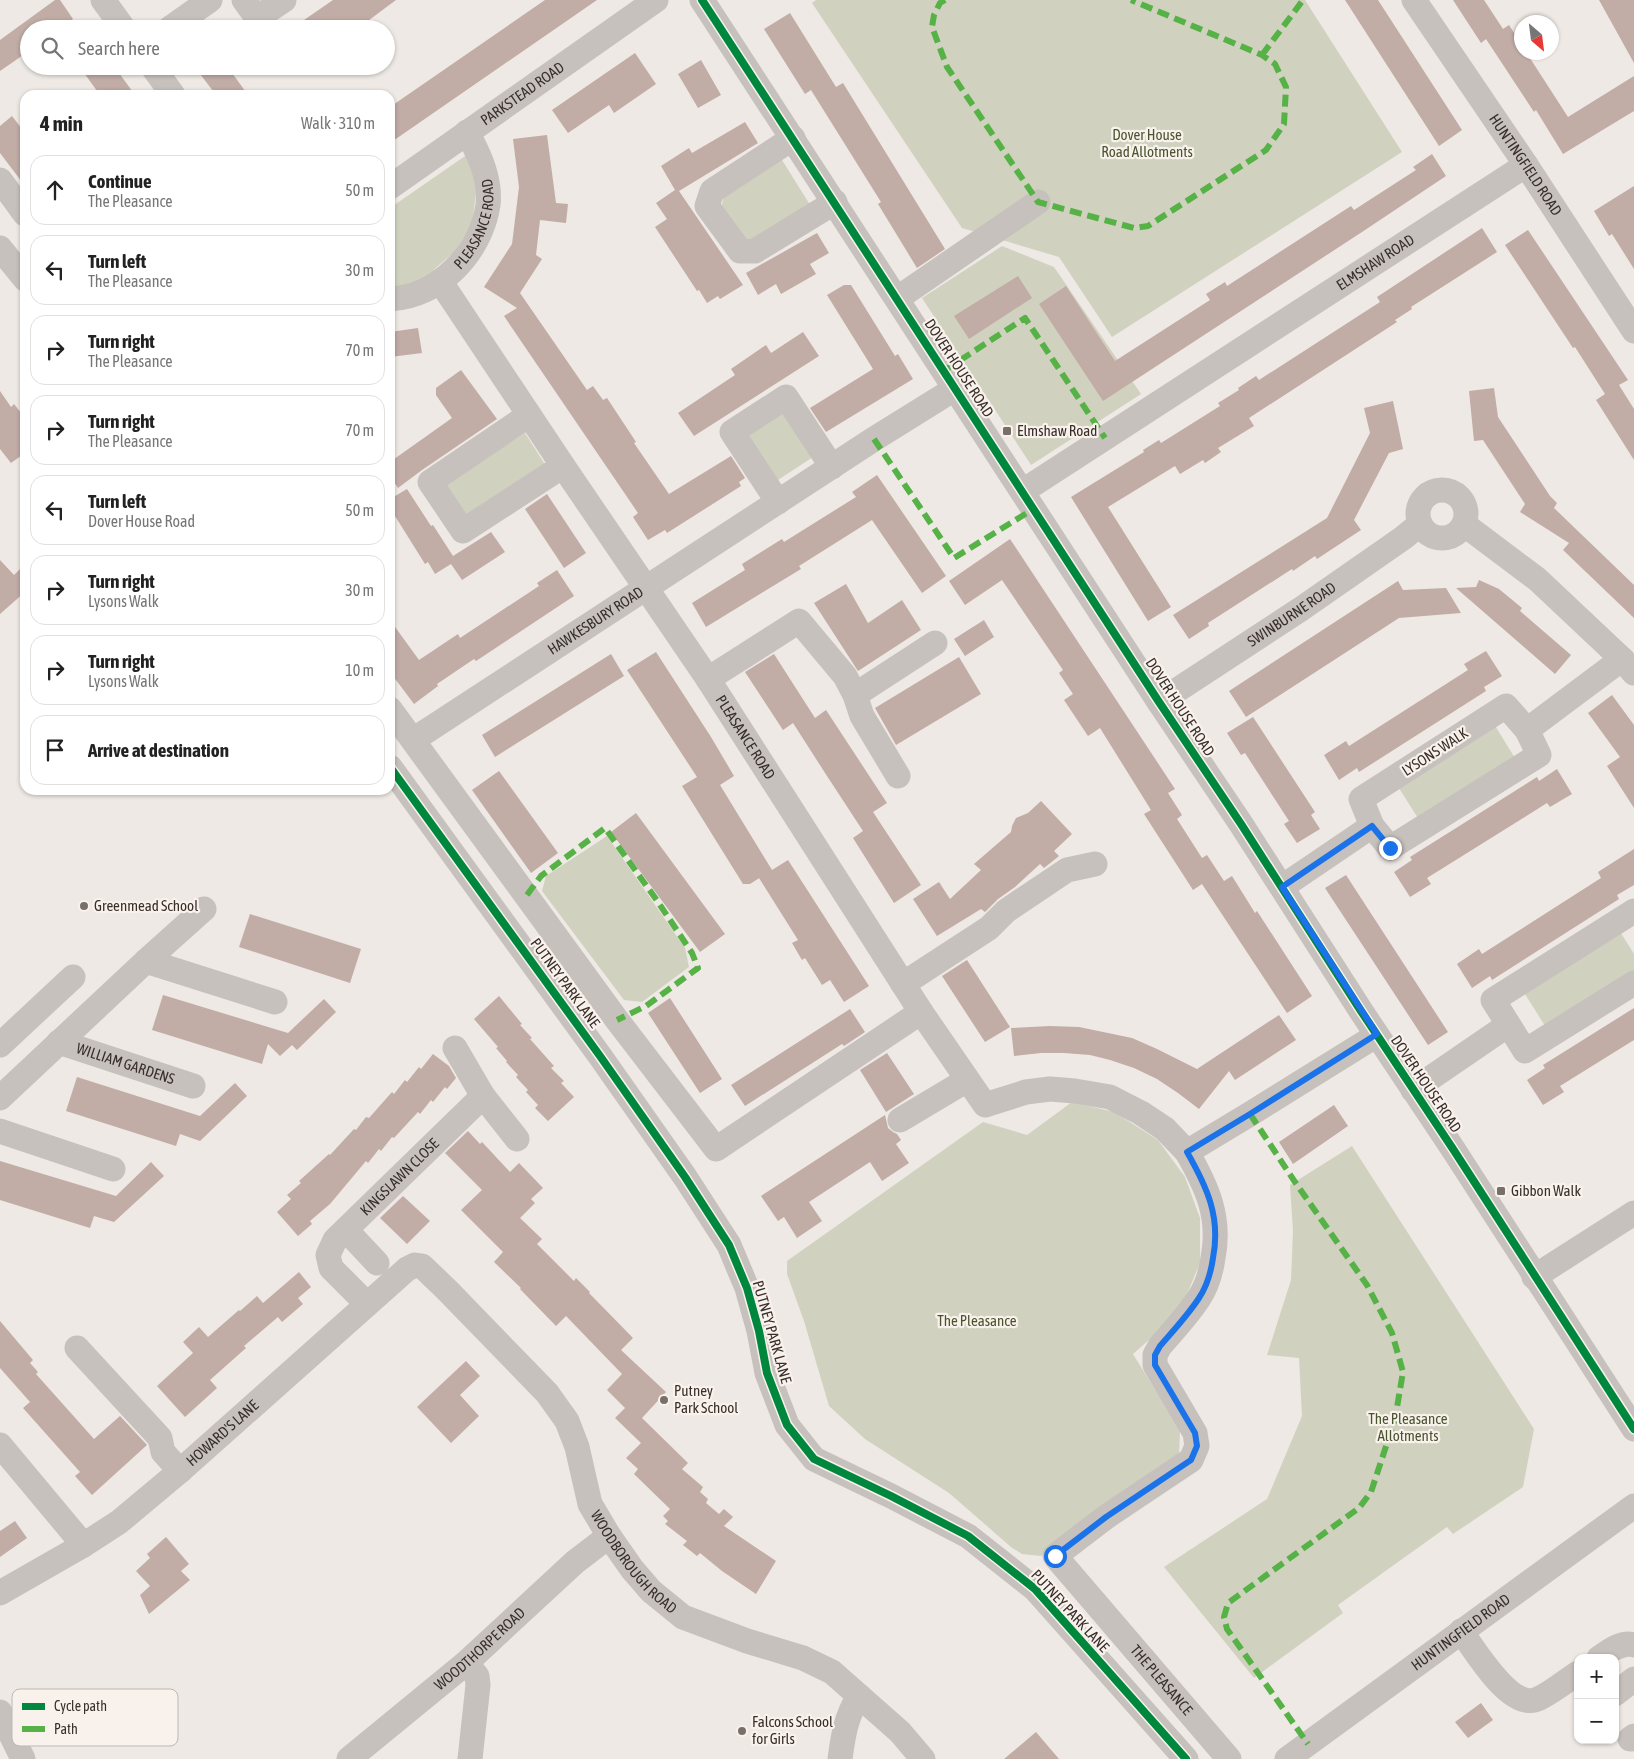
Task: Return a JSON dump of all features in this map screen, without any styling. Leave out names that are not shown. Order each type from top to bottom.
[{"type":"street","points":[[103,0],[117,20]]},
{"type":"street","points":[[182,20],[210,0]]},
{"type":"street","points":[[244,0],[257,18],[284,0]]},
{"type":"street","name":"PARKSTEAD ROAD","points":[[395,183],[656,0]]},
{"type":"street","name":"DOVER HOUSE ROAD","points":[[702,0],[1634,1429]]},
{"type":"street","name":"HUNTINGFIELD ROAD","points":[[1414,0],[1526,165],[1634,331]]},
{"type":"street","points":[[159,75],[170,90]]},
{"type":"street","name":"PLEASANCE ROAD","points":[[395,298],[418,293],[440,281],[461,264],[474,244],[488,204],[486,177],[480,155],[467,132]]},
{"type":"street","points":[[793,138],[712,191],[707,206],[740,252],[755,251],[835,202]]},
{"type":"street","name":"ELMSHAW ROAD","points":[[1023,491],[1526,165]]},
{"type":"street","points":[[0,180],[20,207]]},
{"type":"street","points":[[898,298],[1038,202]]},
{"type":"street","points":[[0,248],[20,273]]},
{"type":"street","name":"PLEASANCE ROAD","points":[[440,281],[708,679],[921,1012]]},
{"type":"street","name":"HAWKESBURY ROAD","points":[[413,740],[956,388]]},
{"type":"street","points":[[778,502],[732,432],[786,397],[832,467]]},
{"type":"street","points":[[529,415],[430,482],[463,531],[563,466]]},
{"type":"street","points":[[1443,490],[1458,495],[1463,501],[1466,508],[1465,525],[1453,536],[1445,538],[1430,535],[1420,524],[1418,515],[1422,500],[1435,491],[1443,490]]},
{"type":"street","name":"SWINBURNE ROAD","points":[[1159,702],[1309,604],[1420,524]]},
{"type":"street","points":[[1465,525],[1537,579],[1628,666],[1526,730]]},
{"type":"street","points":[[708,679],[799,621],[845,676],[856,695],[862,716],[898,776]]},
{"type":"street","points":[[856,695],[935,644]]},
{"type":"street","name":"LYSONS WALK","points":[[1506,706],[1526,730],[1539,755],[1390,848],[1372,826],[1361,799],[1506,706]]},
{"type":"street","name":"PUTNEY PARK LANE","points":[[395,716],[618,1020],[716,1149],[921,1012]]},
{"type":"street","name":"PUTNEY PARK LANE","points":[[395,774],[606,1064],[685,1177],[729,1245],[747,1288],[767,1373],[787,1425],[814,1460],[891,1496],[968,1536],[1035,1589],[1186,1759]]},
{"type":"street","points":[[1282,887],[1372,826]]},
{"type":"street","points":[[903,984],[989,928],[1006,911],[1067,870],[1095,864]]},
{"type":"street","name":"WILLIAM GARDENS","points":[[0,1098],[204,909]]},
{"type":"street","points":[[1634,911],[1493,1000],[1525,1051],[1634,983]]},
{"type":"street","points":[[146,961],[275,1002]]},
{"type":"street","points":[[0,1044],[73,977]]},
{"type":"street","name":"THE PLEASANCE","points":[[921,1012],[985,1105],[1026,1092],[1050,1089],[1110,1097],[1141,1113],[1165,1129],[1187,1152],[1201,1176],[1214,1210],[1216,1242],[1210,1274],[1199,1298],[1160,1346],[1155,1355],[1155,1365],[1195,1433],[1197,1446],[1191,1460],[1106,1517],[1055,1556],[1229,1759]]},
{"type":"street","points":[[1413,1090],[1508,1025]]},
{"type":"street","points":[[1187,1152],[1377,1034]]},
{"type":"street","name":"WILLIAM GARDENS","points":[[59,1042],[193,1086]]},
{"type":"street","points":[[455,1048],[483,1096],[517,1138]]},
{"type":"street","points":[[900,1120],[967,1080]]},
{"type":"street","name":"KINGSLAWN CLOSE","points":[[367,1304],[331,1268],[328,1255],[335,1240],[483,1096]]},
{"type":"street","points":[[0,1131],[113,1169]]},
{"type":"street","points":[[1534,1277],[1634,1213]]},
{"type":"street","points":[[346,1230],[378,1263]]},
{"type":"street","name":"HOWARD'S LANE","points":[[0,1593],[82,1546],[119,1522],[180,1471],[407,1269],[415,1265],[422,1266],[432,1275]]},
{"type":"street","name":"WOODBOROUGH ROAD","points":[[432,1275],[547,1393],[567,1421],[577,1447],[590,1504],[632,1569],[651,1591],[683,1617],[747,1641],[803,1658],[832,1672],[900,1732],[923,1759]]},
{"type":"street","points":[[77,1348],[160,1438],[163,1452],[180,1471]]},
{"type":"street","points":[[0,1445],[76,1536],[82,1546]]},
{"type":"street","name":"HUNTINGFIELD ROAD","points":[[1287,1759],[1634,1506]]},
{"type":"street","name":"WOODTHORPE ROAD","points":[[350,1759],[466,1663],[575,1562],[609,1536]]},
{"type":"street","points":[[1461,1631],[1504,1688],[1524,1701],[1536,1700],[1574,1676]]},
{"type":"street","points":[[1605,1654],[1612,1649],[1629,1643],[1634,1645]]},
{"type":"street","points":[[466,1663],[477,1676],[478,1685],[470,1759]]},
{"type":"street","points":[[1619,1691],[1634,1680]]},
{"type":"street","points":[[840,1759],[844,1730],[850,1711],[859,1696]]},
{"type":"street","points":[[0,1712],[12,1737]]},
{"type":"street","points":[[17,1746],[23,1759]]},
{"type":"green space","name":"Dover House Road Allotments","points":[[816,0],[1305,0],[1402,152],[1112,337],[1059,257],[962,228],[812,3]]},
{"type":"green space","points":[[777,152],[812,208],[754,239],[738,238],[721,212],[724,193]]},
{"type":"green space","points":[[468,154],[477,185],[472,225],[454,252],[422,280],[395,288],[395,205]]},
{"type":"green space","points":[[1002,246],[1054,267],[1141,394],[1031,465],[922,298]]},
{"type":"green space","points":[[781,412],[813,457],[778,480],[747,434]]},
{"type":"green space","points":[[525,433],[548,469],[471,521],[445,484]]},
{"type":"green space","points":[[1494,724],[1518,763],[1421,823],[1397,785]]},
{"type":"green space","points":[[607,836],[685,948],[689,967],[642,1002],[624,1000],[542,891],[546,876]]},
{"type":"green space","points":[[1619,930],[1634,954],[1634,974],[1547,1029],[1523,991]]},
{"type":"green space","name":"The Pleasance","points":[[1072,1102],[1114,1112],[1158,1140],[1185,1177],[1200,1218],[1200,1263],[1187,1294],[1166,1325],[1133,1354],[1180,1430],[1179,1457],[1087,1519],[1041,1556],[1022,1554],[1011,1547],[949,1493],[865,1439],[829,1406],[804,1321],[787,1274],[787,1261],[983,1122],[1027,1135]]},
{"type":"green space","name":"The Pleasance Allotments","points":[[1352,1146],[1534,1429],[1523,1487],[1453,1534],[1447,1527],[1338,1605],[1343,1613],[1254,1678],[1164,1567],[1267,1499],[1302,1416],[1299,1358],[1267,1355],[1291,1280],[1293,1231],[1290,1185]]},
{"type":"building","points":[[55,0],[60,0],[73,19],[72,20],[28,20]]},
{"type":"building","points":[[333,0],[396,0],[369,20],[304,20]]},
{"type":"building","points":[[545,0],[597,0],[395,140],[395,104]]},
{"type":"building","points":[[1345,0],[1378,0],[1462,130],[1439,146]]},
{"type":"building","points":[[1453,0],[1484,0],[1503,29],[1509,25],[1514,33],[1514,60],[1531,60],[1568,117],[1634,76],[1634,111],[1563,154],[1536,110],[1534,112],[1486,39],[1481,43]]},
{"type":"building","points":[[1599,0],[1634,0],[1634,63]]},
{"type":"building","points":[[790,13],[836,87],[843,83],[945,249],[917,268],[878,204],[881,202],[811,90],[805,94],[764,29]]},
{"type":"building","points":[[20,25],[20,57],[0,71],[0,40]]},
{"type":"building","points":[[635,53],[656,84],[614,113],[609,105],[568,133],[552,110]]},
{"type":"building","points":[[701,60],[721,95],[698,108],[678,74]]},
{"type":"building","points":[[86,75],[121,75],[131,90],[96,90]]},
{"type":"building","points":[[201,75],[234,75],[244,90],[212,90]]},
{"type":"building","points":[[12,116],[20,126],[20,179],[0,153],[0,126]]},
{"type":"building","points":[[745,122],[758,143],[679,191],[743,285],[720,299],[718,296],[707,303],[655,227],[667,219],[656,203],[675,190],[661,166],[689,148],[692,153]]},
{"type":"building","points":[[547,135],[556,203],[568,204],[566,223],[540,220],[536,255],[542,259],[520,293],[587,390],[593,386],[603,400],[607,398],[636,442],[634,443],[669,494],[731,456],[745,478],[739,482],[741,486],[667,533],[665,530],[648,540],[633,517],[638,513],[504,316],[517,308],[484,287],[512,244],[519,187],[513,139]]},
{"type":"building","points":[[1432,154],[1446,176],[1103,401],[1039,304],[1066,286],[1115,361],[1210,300],[1206,294],[1225,282],[1227,286],[1351,206],[1354,210],[1416,170],[1413,167]]},
{"type":"building","points":[[1634,186],[1634,269],[1612,234],[1609,236],[1594,211]]},
{"type":"building","points":[[1482,228],[1497,252],[1411,307],[1412,309],[1395,320],[1397,322],[1249,418],[1254,426],[1218,448],[1221,452],[1205,463],[1203,460],[1180,474],[1175,466],[1108,507],[1171,607],[1148,621],[1071,497],[1144,452],[1143,450],[1159,440],[1161,443],[1220,406],[1218,403],[1239,390],[1238,388],[1256,376],[1259,380],[1380,302],[1377,297]]},
{"type":"building","points":[[1528,230],[1628,380],[1619,385],[1634,409],[1634,460],[1596,400],[1605,394],[1505,245]]},
{"type":"building","points":[[817,233],[829,253],[810,264],[816,274],[781,294],[776,284],[758,295],[746,273]]},
{"type":"building","points":[[1018,276],[1032,298],[969,339],[954,316]]},
{"type":"building","points":[[844,285],[851,285],[895,356],[898,354],[913,379],[826,432],[810,408],[873,369],[827,295]]},
{"type":"building","points":[[418,328],[422,353],[395,356],[395,331]]},
{"type":"building","points":[[803,332],[819,356],[694,436],[678,413],[735,375],[731,369],[766,345],[771,353]]},
{"type":"building","points":[[461,370],[497,419],[398,488],[395,484],[395,458],[452,418],[436,395],[436,388]]},
{"type":"building","points":[[1494,388],[1498,417],[1550,496],[1557,503],[1554,508],[1634,585],[1634,618],[1563,550],[1569,543],[1520,512],[1525,504],[1483,440],[1474,441],[1469,391]]},
{"type":"building","points":[[0,391],[11,407],[14,404],[20,412],[20,457],[11,463],[0,449]]},
{"type":"building","points":[[1393,401],[1403,449],[1389,453],[1354,520],[1361,530],[1317,559],[1315,556],[1293,571],[1292,569],[1208,623],[1209,626],[1189,639],[1173,615],[1327,518],[1370,433],[1364,408]]},
{"type":"building","points":[[877,475],[946,576],[922,593],[872,520],[799,566],[801,569],[706,627],[692,603],[745,570],[742,564],[782,539],[784,542],[856,497],[852,492]]},
{"type":"building","points":[[407,489],[453,556],[491,532],[505,552],[462,580],[451,564],[435,574],[428,562],[425,564],[395,516],[395,496]]},
{"type":"building","points":[[547,494],[586,553],[564,568],[525,509]]},
{"type":"building","points":[[1010,539],[1175,789],[1168,793],[1182,815],[1177,819],[1202,858],[1207,855],[1224,881],[1232,876],[1312,996],[1287,1013],[1202,884],[1193,890],[1144,814],[1151,810],[1100,728],[1088,736],[1064,700],[1073,694],[1059,673],[1063,670],[1002,580],[965,605],[949,581]]},
{"type":"building","points":[[0,560],[14,575],[20,569],[20,596],[0,614]]},
{"type":"building","points":[[557,570],[574,596],[476,661],[474,659],[437,684],[438,686],[414,704],[395,679],[395,627],[419,660],[458,634],[460,638],[539,586],[537,583]]},
{"type":"building","points":[[1479,580],[1499,589],[1522,608],[1520,611],[1571,655],[1555,674],[1456,588],[1476,587]]},
{"type":"building","points":[[1398,581],[1403,590],[1446,588],[1461,613],[1399,618],[1246,717],[1229,691]]},
{"type":"building","points":[[846,584],[868,623],[902,600],[921,630],[858,671],[814,603]]},
{"type":"building","points":[[984,620],[994,637],[965,656],[954,639]]},
{"type":"building","points":[[1486,651],[1502,676],[1484,687],[1486,691],[1359,772],[1357,768],[1339,780],[1324,755],[1346,741],[1349,746],[1468,670],[1464,664]]},
{"type":"building","points":[[656,652],[734,776],[720,785],[772,870],[788,860],[869,986],[844,1002],[830,980],[822,985],[805,958],[802,960],[792,943],[798,940],[759,878],[750,884],[743,884],[682,786],[697,777],[627,670]]},
{"type":"building","points":[[611,654],[624,676],[495,757],[482,735]]},
{"type":"building","points":[[774,654],[815,718],[826,710],[887,803],[873,812],[921,885],[894,903],[853,838],[863,831],[793,723],[783,730],[745,672]]},
{"type":"building","points":[[959,657],[981,694],[896,745],[875,708]]},
{"type":"building","points":[[1612,695],[1634,725],[1634,808],[1607,766],[1620,757],[1588,713]]},
{"type":"building","points":[[1253,717],[1315,812],[1311,815],[1320,829],[1297,843],[1284,824],[1289,821],[1245,753],[1241,755],[1227,733]]},
{"type":"building","points":[[1557,769],[1572,794],[1550,807],[1547,803],[1427,878],[1431,884],[1410,897],[1394,872],[1412,860],[1410,857],[1537,777],[1539,781]]},
{"type":"building","points":[[499,771],[558,853],[531,873],[472,790]]},
{"type":"building","points":[[1041,801],[1072,834],[1054,851],[1059,856],[1044,868],[1040,864],[985,912],[981,909],[937,936],[913,899],[939,882],[950,899],[981,870],[974,864],[1011,832],[1016,818],[1028,813]]},
{"type":"building","points":[[636,813],[725,934],[700,952],[611,832]]},
{"type":"building","points":[[1634,849],[1634,885],[1617,895],[1619,899],[1492,980],[1490,976],[1472,988],[1457,964],[1479,949],[1482,954],[1601,878],[1598,872]]},
{"type":"building","points":[[1346,875],[1448,1032],[1428,1045],[1325,888]]},
{"type":"building","points":[[250,914],[361,949],[350,983],[239,947]]},
{"type":"building","points":[[967,960],[1010,1027],[985,1042],[942,976]]},
{"type":"building","points":[[163,995],[288,1033],[324,999],[336,1012],[297,1050],[292,1045],[280,1056],[268,1044],[262,1064],[152,1030]]},
{"type":"building","points":[[499,996],[522,1024],[520,1025],[532,1038],[530,1039],[554,1066],[551,1068],[564,1081],[561,1083],[574,1097],[548,1121],[535,1108],[538,1105],[526,1092],[528,1090],[516,1077],[518,1075],[496,1048],[498,1047],[474,1019]]},
{"type":"building","points":[[670,998],[722,1079],[700,1093],[648,1013]]},
{"type":"building","points":[[1634,1008],[1634,1040],[1560,1086],[1564,1092],[1543,1105],[1527,1080],[1545,1068],[1543,1065]]},
{"type":"building","points":[[850,1009],[865,1032],[844,1046],[842,1044],[745,1106],[731,1085]]},
{"type":"building","points":[[1279,1015],[1296,1040],[1235,1080],[1229,1071],[1199,1109],[1157,1079],[1134,1068],[1110,1060],[1090,1055],[1064,1053],[1014,1056],[1011,1028],[1079,1027],[1132,1038],[1197,1069]]},
{"type":"building","points":[[887,1053],[914,1094],[886,1112],[860,1070]]},
{"type":"building","points":[[433,1054],[449,1066],[456,1078],[447,1089],[445,1087],[433,1102],[431,1100],[420,1114],[418,1112],[394,1138],[392,1137],[381,1151],[379,1149],[368,1163],[366,1161],[330,1204],[310,1221],[312,1224],[298,1236],[277,1212],[291,1199],[287,1195],[301,1183],[299,1181],[330,1155],[354,1129],[356,1130],[366,1117],[369,1118],[392,1092],[394,1094],[405,1080],[407,1082],[419,1067],[421,1069]]},
{"type":"building","points":[[77,1077],[200,1116],[235,1083],[247,1096],[200,1141],[180,1134],[176,1146],[66,1111]]},
{"type":"building","points":[[1334,1105],[1348,1126],[1293,1164],[1279,1142]]},
{"type":"building","points":[[885,1115],[888,1128],[897,1134],[901,1140],[896,1144],[909,1163],[882,1181],[870,1162],[809,1202],[822,1221],[797,1238],[784,1217],[778,1221],[761,1196]]},
{"type":"building","points":[[468,1131],[480,1144],[482,1142],[510,1172],[519,1163],[543,1188],[531,1199],[535,1203],[520,1218],[542,1239],[537,1244],[574,1281],[576,1278],[633,1338],[621,1350],[666,1392],[642,1418],[688,1463],[682,1469],[703,1487],[700,1492],[708,1499],[706,1503],[719,1514],[724,1509],[733,1517],[724,1526],[776,1561],[756,1594],[722,1571],[700,1553],[697,1556],[683,1545],[687,1541],[665,1524],[668,1521],[663,1516],[670,1509],[634,1474],[638,1469],[626,1458],[641,1443],[615,1418],[625,1408],[607,1390],[622,1374],[566,1316],[556,1326],[494,1262],[503,1252],[461,1210],[482,1190],[445,1153]]},
{"type":"building","points":[[0,1161],[116,1196],[151,1162],[164,1176],[114,1222],[94,1216],[90,1228],[0,1200]]},
{"type":"building","points":[[403,1196],[430,1221],[407,1244],[380,1218]]},
{"type":"building","points":[[299,1272],[311,1287],[298,1298],[303,1304],[282,1322],[278,1317],[244,1346],[246,1348],[210,1380],[217,1388],[185,1417],[157,1386],[193,1353],[183,1342],[199,1327],[208,1337],[257,1296],[263,1303]]},
{"type":"building","points":[[0,1321],[33,1360],[30,1363],[38,1372],[36,1374],[94,1439],[120,1416],[147,1445],[92,1495],[75,1476],[80,1472],[23,1408],[30,1402],[0,1368]]},
{"type":"building","points":[[466,1361],[480,1376],[460,1395],[479,1416],[451,1443],[417,1407]]},
{"type":"building","points":[[15,1521],[27,1538],[0,1557],[0,1531]]},
{"type":"building","points":[[166,1537],[189,1564],[181,1571],[190,1580],[149,1614],[140,1595],[150,1586],[136,1571],[150,1558],[147,1554]]},
{"type":"building","points":[[1481,1703],[1493,1720],[1468,1738],[1455,1722]]},
{"type":"building","points":[[1036,1732],[1059,1759],[1004,1759]]},
{"type":"marked path","points":[[945,0],[940,3],[934,15],[932,27],[947,67],[1038,202],[1134,228],[1148,226],[1266,150],[1284,124],[1286,87],[1275,64],[1262,55],[1131,0]]},
{"type":"marked path","points":[[1262,55],[1303,0]]},
{"type":"marked path","points":[[945,370],[1025,318],[1105,438]]},
{"type":"marked path","points":[[874,439],[954,558],[1035,508]]},
{"type":"marked path","points":[[527,895],[541,876],[605,828],[692,953],[698,968],[646,1006],[617,1020]]},
{"type":"marked path","points":[[1250,1114],[1367,1285],[1392,1333],[1403,1372],[1395,1419],[1371,1492],[1359,1508],[1228,1603],[1224,1617],[1227,1629],[1308,1744]]},
{"type":"cycle path","points":[[702,0],[1634,1429]]},
{"type":"cycle path","points":[[395,774],[600,1056],[685,1177],[729,1245],[747,1288],[759,1331],[767,1373],[787,1425],[814,1459],[968,1536],[1035,1589],[1186,1759]]},
{"type":"place","name":"Elmshaw Road","points":[[1007,431]]},
{"type":"place","name":"Greenmead School","points":[[84,906]]},
{"type":"place","name":"Gibbon Walk","points":[[1501,1191]]},
{"type":"place","name":"Putney Park School","points":[[664,1400]]},
{"type":"place","name":"Falcons School for Girls","points":[[742,1731]]},
{"type":"route","points":[[1055,1556],[1106,1517],[1191,1460],[1197,1446],[1195,1433],[1155,1365],[1155,1355],[1160,1346],[1199,1298],[1210,1274],[1216,1242],[1214,1210],[1201,1176],[1187,1152],[1377,1034],[1282,887],[1372,826],[1390,848]]}]
